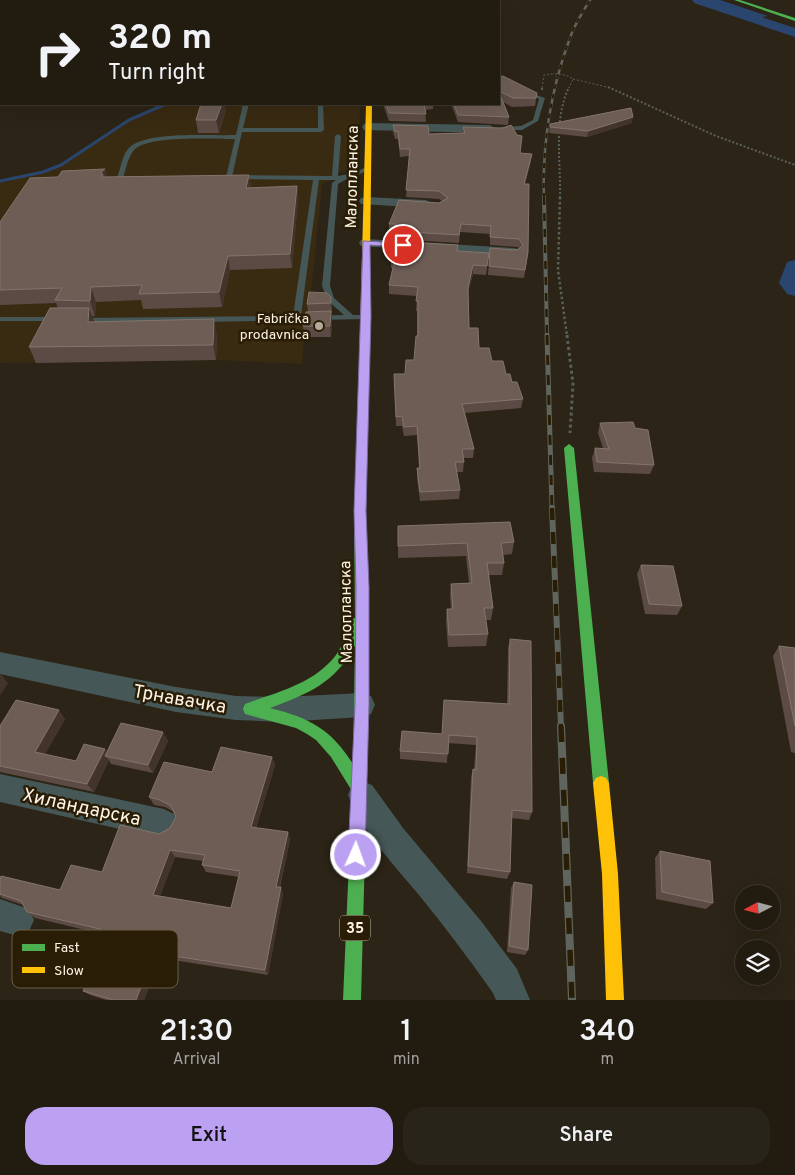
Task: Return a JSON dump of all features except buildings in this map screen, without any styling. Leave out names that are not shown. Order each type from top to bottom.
[{"type":"main road","points":[[740,1],[795,20]]},
{"type":"main road","name":"Малопланска","points":[[352,1000],[362,705],[360,511],[366,316],[366,201],[369,105]]},
{"type":"main road","points":[[569,448],[610,874],[615,1000]]},
{"type":"main road","points":[[250,709],[304,690],[332,669],[348,649],[352,639],[359,612],[362,587]]},
{"type":"main road","points":[[250,709],[304,724],[312,729],[331,748],[359,790]]},
{"type":"street","points":[[368,127],[502,129]]},
{"type":"street","points":[[366,201],[439,205]]},
{"type":"street","points":[[366,243],[513,252]]},
{"type":"street","name":"Трнавачка","points":[[0,664],[33,668],[179,700],[250,709],[294,709],[362,705]]},
{"type":"street","name":"Хиландарска","points":[[0,788],[164,824]]},
{"type":"street","points":[[359,790],[392,839],[470,932],[505,981],[513,1000]]},
{"type":"lane","points":[[502,129],[522,128],[535,122],[542,98],[521,90]]},
{"type":"lane","points":[[228,177],[246,105]]},
{"type":"lane","points":[[240,130],[321,130],[321,105]]},
{"type":"lane","points":[[335,178],[338,136]]},
{"type":"lane","points":[[120,178],[130,151],[143,142],[160,139],[238,137]]},
{"type":"lane","points":[[220,177],[335,178],[356,174],[368,168]]},
{"type":"lane","points":[[344,177],[335,182],[326,286],[331,299],[351,316]]},
{"type":"lane","points":[[112,179],[130,178]]},
{"type":"lane","points":[[297,317],[316,178]]},
{"type":"lane","points":[[0,319],[200,320],[366,316]]},
{"type":"path","points":[[542,98],[544,75],[567,75],[573,79],[587,80],[629,96],[726,140],[795,165]]},
{"type":"path","points":[[569,448],[573,384],[558,270],[560,186],[558,136],[565,96],[573,79]]},
{"type":"shaded area","points":[[164,105],[360,105],[358,169],[336,173],[335,178],[322,185],[310,302],[332,303],[331,337],[304,337],[302,364],[216,360],[0,363],[0,181],[43,172],[61,165],[129,120]]},
{"type":"water","points":[[697,0],[720,0],[768,16],[756,18]]},
{"type":"waterway","points":[[698,0],[795,33]]},
{"type":"waterway","points":[[0,181],[43,172],[61,165],[129,120],[164,105]]},
{"type":"waterway","points":[[795,267],[791,283],[795,289]]},
{"type":"railway","points":[[544,197],[546,137],[553,97],[563,57],[572,33],[590,0]]},
{"type":"railway","points":[[544,197],[547,336]]},
{"type":"railway","points":[[547,335],[552,509]]},
{"type":"railway","points":[[552,508],[561,727]]},
{"type":"railway","points":[[561,726],[572,1000]]},
{"type":"traffic: fast","points":[[736,0],[795,20]]},
{"type":"traffic: fast","points":[[352,1000],[362,705],[360,511],[363,407]]},
{"type":"traffic: fast","points":[[569,448],[601,783]]},
{"type":"traffic: fast","points":[[250,709],[302,689],[330,671],[350,643],[356,623]]},
{"type":"traffic: fast","points":[[250,709],[302,724],[321,735],[343,761],[359,790]]},
{"type":"traffic: slow","points":[[363,407],[369,105]]},
{"type":"traffic: slow","points":[[601,783],[610,874],[615,1000]]},
{"type":"place","name":"Fabrička prodavnica","points":[[319,326]]},
{"type":"route","points":[[356,855],[362,705],[360,469],[365,357],[366,243],[403,245]]}]
